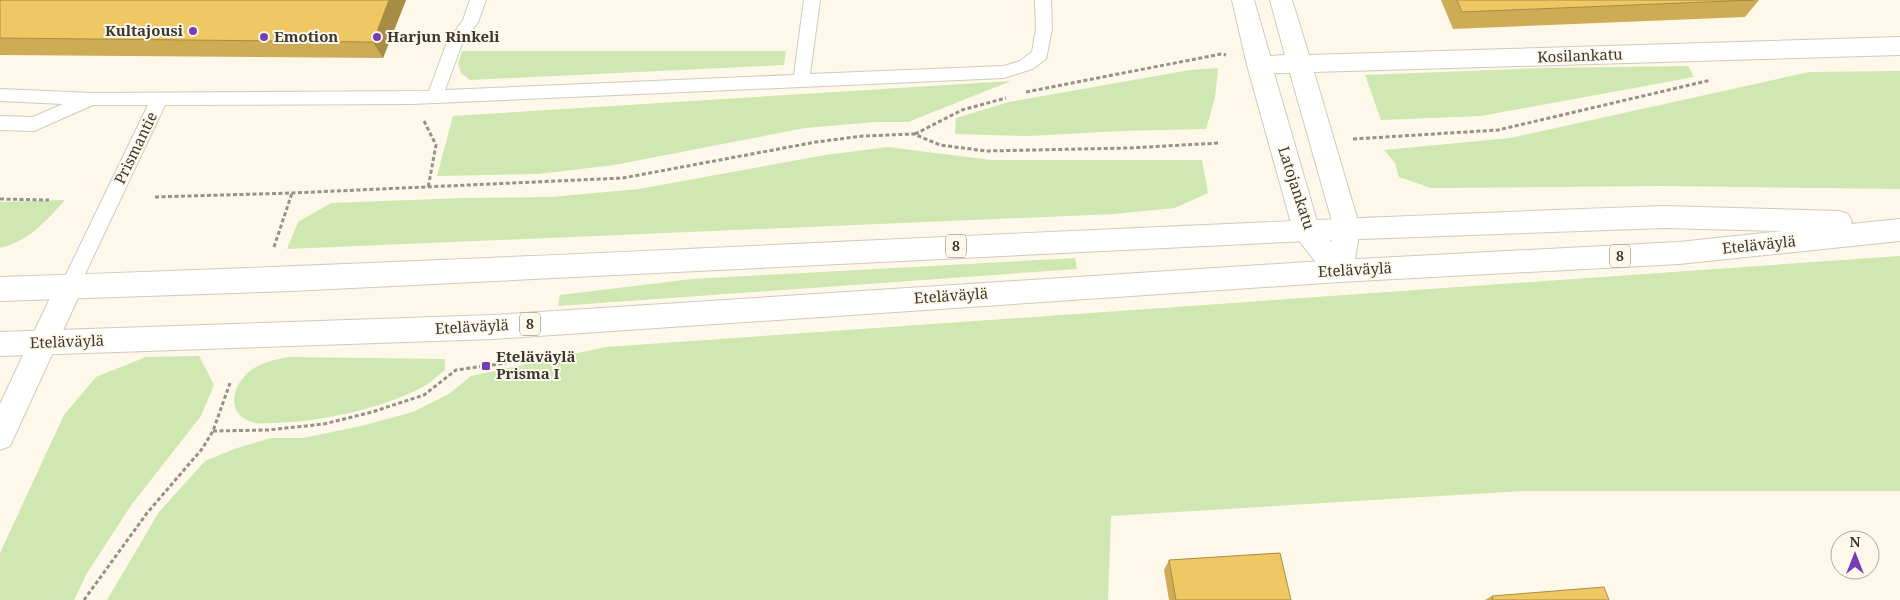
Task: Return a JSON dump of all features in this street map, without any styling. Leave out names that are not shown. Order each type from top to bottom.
[{"type":"main road","name":"Latojankatu","points":[[1243,0],[1306,230],[1339,271]]},
{"type":"main road","points":[[1281,0],[1347,228],[1339,271]]},
{"type":"main road","name":"Kosilankatu","points":[[1260,65],[1900,46]]},
{"type":"main road","name":"Eteläväylä","points":[[0,289],[291,280],[1347,228],[1664,217],[1900,224]]},
{"type":"main road","name":"Eteläväylä","points":[[0,344],[272,336],[493,326],[1339,271],[1679,253],[1900,230]]},
{"type":"main road","points":[[0,436],[68,287]]},
{"type":"lane","points":[[435,96],[455,42],[470,22],[478,0]]},
{"type":"lane","points":[[801,81],[812,0]]},
{"type":"lane","points":[[160,98],[412,98],[1004,72],[1026,65],[1040,55],[1044,29],[1043,0]]},
{"type":"lane","name":"Prismantie","points":[[0,95],[92,99],[160,98],[68,287]]},
{"type":"lane","points":[[0,123],[34,124],[92,99]]},
{"type":"path","points":[[1025,92],[1221,54],[1260,65]]},
{"type":"path","points":[[1344,140],[1498,130],[1714,80]]},
{"type":"path","points":[[155,197],[428,188],[623,178],[816,142],[862,136],[914,134],[962,110],[1007,97]]},
{"type":"path","points":[[412,98],[436,145],[428,188]]},
{"type":"path","points":[[914,134],[940,145],[986,151],[1129,148],[1219,143]]},
{"type":"path","points":[[274,247],[292,193]]},
{"type":"path","points":[[0,199],[49,200]]},
{"type":"path","points":[[213,431],[268,430],[324,424],[372,412],[424,395],[456,370],[506,363]]},
{"type":"path","points":[[84,600],[147,513],[202,449],[213,431],[230,383]]},
{"type":"green space","points":[[462,51],[786,51],[784,65],[470,80],[461,73],[458,64]]},
{"type":"green space","points":[[1688,66],[1694,77],[1481,116],[1381,120],[1365,75],[1545,68]]},
{"type":"green space","points":[[1218,68],[1215,98],[1206,129],[1028,136],[955,134],[956,118],[1009,102],[1190,70]]},
{"type":"green space","points":[[1900,71],[1900,189],[1663,186],[1431,188],[1399,177],[1395,163],[1384,150],[1510,138],[1809,72]]},
{"type":"green space","points":[[1011,81],[908,122],[876,122],[805,128],[614,165],[538,174],[437,176],[453,116]]},
{"type":"green space","points":[[888,147],[991,160],[1202,160],[1208,193],[1175,208],[1114,214],[287,249],[298,222],[331,203],[551,197],[639,189],[825,155]]},
{"type":"green space","points":[[65,200],[44,223],[28,235],[0,248],[0,202]]},
{"type":"green space","points":[[1900,256],[1900,491],[1522,491],[1111,516],[1108,600],[107,600],[159,512],[205,461],[234,449],[271,438],[303,438],[361,426],[413,412],[449,394],[471,376],[606,347]]},
{"type":"green space","points":[[1075,258],[1077,269],[558,306],[560,295],[692,279]]},
{"type":"green space","points":[[199,356],[214,385],[201,416],[132,504],[87,573],[74,600],[0,600],[0,553],[64,415],[96,377],[146,357]]},
{"type":"green space","points":[[289,357],[445,359],[445,370],[424,386],[405,396],[368,408],[327,417],[288,422],[257,423],[244,419],[238,413],[234,396],[242,380],[248,373],[260,365],[272,360]]},
{"type":"building","points":[[0,0],[389,0],[373,42],[0,38]]},
{"type":"building","points":[[1457,0],[1754,0],[1462,12]]},
{"type":"building","points":[[1280,553],[1291,600],[1176,600],[1169,560]]},
{"type":"building","points":[[1604,587],[1609,600],[1493,600],[1492,596]]},
{"type":"place","name":"Kultajousi","points":[[193,31]]},
{"type":"place","name":"Emotion","points":[[264,37]]},
{"type":"place","name":"Harjun Rinkeli","points":[[377,37]]},
{"type":"place","name":"Eteläväylä Prisma I","points":[[486,366]]}]
